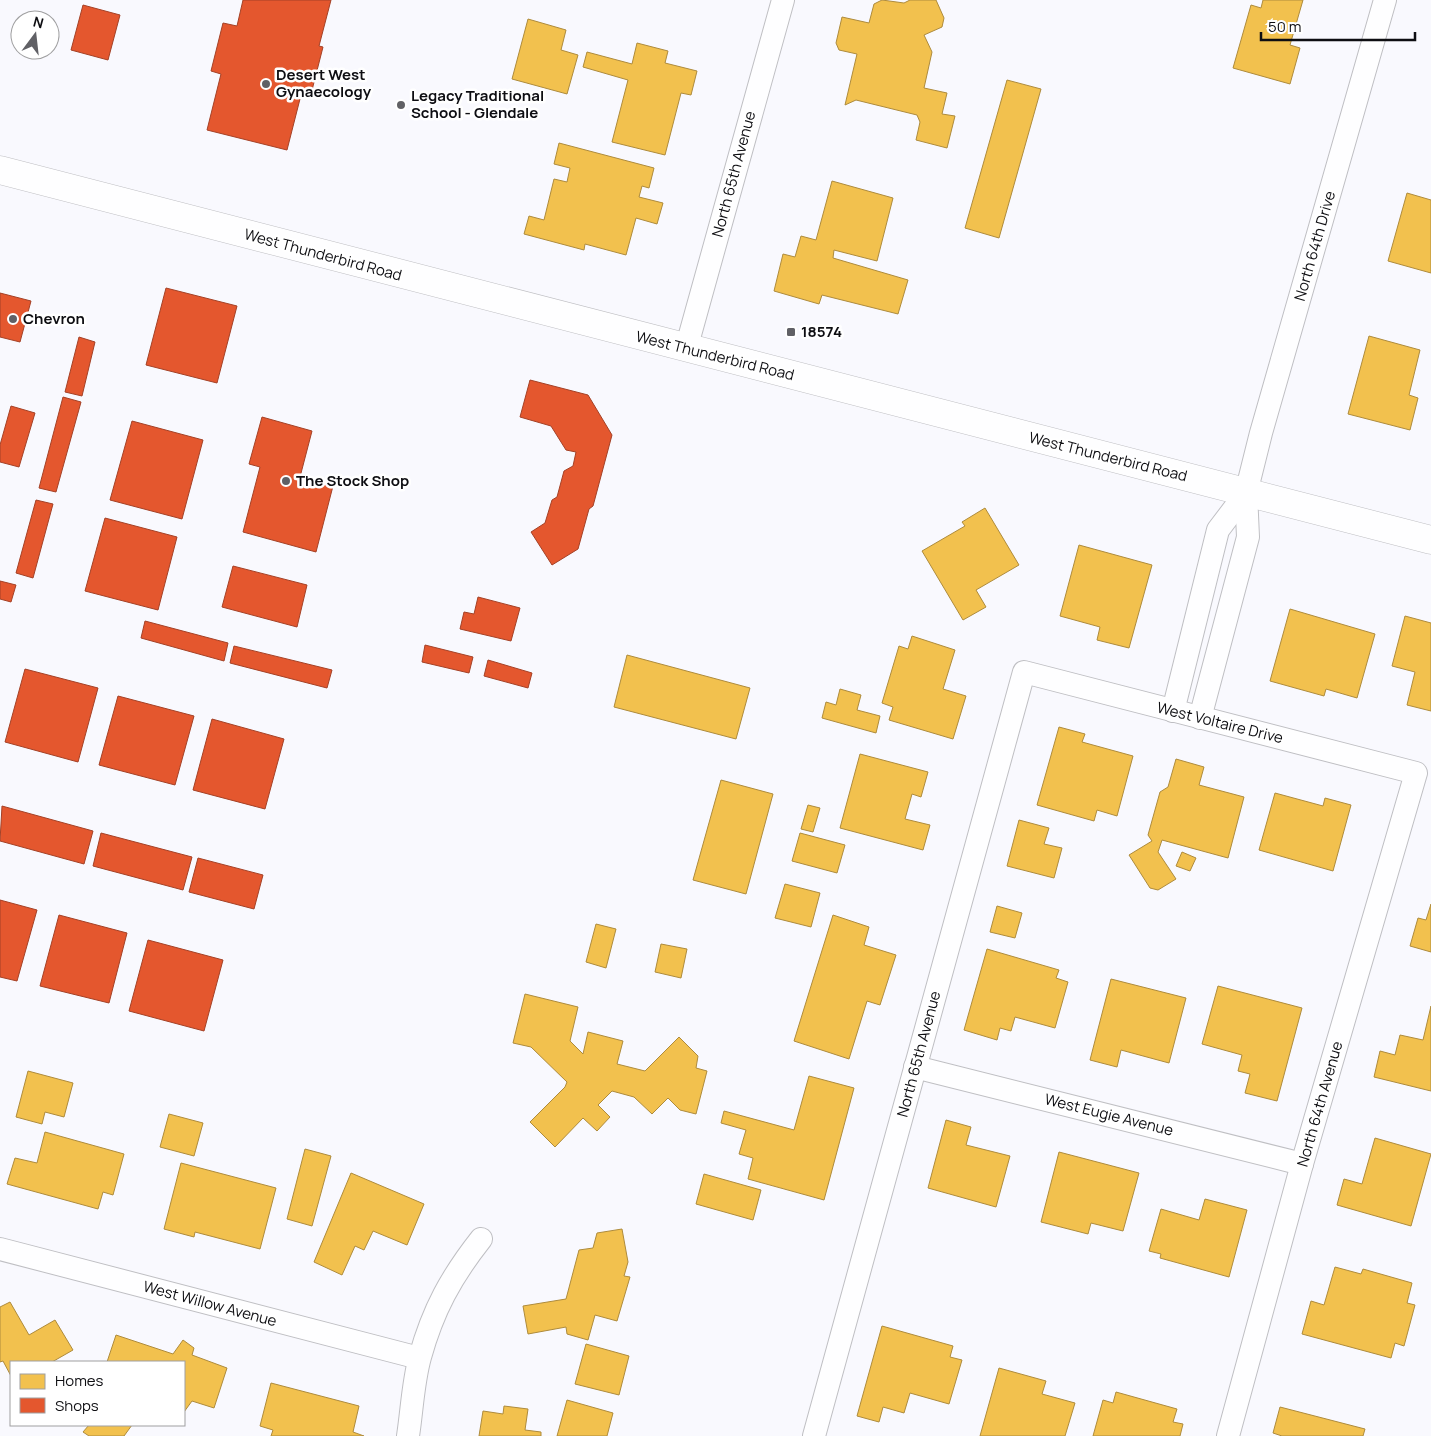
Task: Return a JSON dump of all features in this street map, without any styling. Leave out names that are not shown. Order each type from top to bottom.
[{"type":"main road","name":"West Thunderbird Road","points":[[0,170],[686,349],[1431,540]]},
{"type":"street","name":"North 65th Avenue","points":[[686,349],[782,0]]},
{"type":"street","name":"North 64th Drive","points":[[1200,718],[1248,537],[1246,492],[1261,433],[1385,0]]},
{"type":"street","name":"North 64th Drive","points":[[1172,711],[1218,530],[1246,492]]},
{"type":"street","points":[[1196,618],[1224,625]]},
{"type":"street","name":"North 65th Avenue","points":[[814,1436],[1024,672]]},
{"type":"street","name":"West Voltaire Drive","points":[[1024,672],[1416,774]]},
{"type":"street","name":"North 64th Avenue","points":[[1228,1436],[1302,1164],[1416,774]]},
{"type":"street","name":"West Eugie Avenue","points":[[915,1066],[1302,1164]]},
{"type":"street","points":[[408,1436],[419,1358],[439,1303],[456,1271],[481,1239]]},
{"type":"street","name":"West Willow Avenue","points":[[0,1249],[419,1358]]},
{"type":"building: Homes","points":[[882,0],[904,3],[910,0],[936,0],[944,18],[942,27],[924,35],[932,52],[924,88],[947,93],[942,114],[955,116],[947,148],[916,140],[920,122],[917,115],[856,100],[845,105],[857,54],[839,50],[836,43],[842,17],[869,23],[874,4]]},
{"type":"building: Homes","points":[[1263,0],[1303,0],[1290,45],[1300,48],[1290,84],[1233,68],[1251,5],[1261,8]]},
{"type":"building: Homes","points":[[528,19],[566,30],[561,50],[578,55],[567,94],[512,79]]},
{"type":"building: Homes","points":[[637,43],[668,51],[665,63],[697,71],[691,95],[681,93],[665,155],[612,142],[628,80],[583,67],[587,52],[632,64]]},
{"type":"building: Homes","points":[[1007,80],[1041,89],[999,238],[965,228]]},
{"type":"building: Homes","points":[[559,143],[654,168],[649,188],[642,186],[639,197],[663,203],[657,224],[636,218],[626,255],[585,244],[584,250],[524,234],[529,216],[544,220],[554,179],[567,182],[570,168],[554,164]]},
{"type":"building: Homes","points":[[832,181],[893,198],[877,261],[834,250],[833,258],[908,280],[898,314],[822,295],[819,304],[774,291],[783,254],[795,257],[801,236],[816,240]]},
{"type":"building: Homes","points":[[1407,193],[1431,200],[1431,273],[1388,261]]},
{"type":"building: Homes","points":[[1369,336],[1420,350],[1409,395],[1418,398],[1410,430],[1348,414]]},
{"type":"building: Homes","points":[[985,508],[1019,565],[976,590],[986,607],[963,620],[922,551],[965,526],[962,522]]},
{"type":"building: Homes","points":[[1079,545],[1152,565],[1129,648],[1097,640],[1100,627],[1060,616]]},
{"type":"building: Homes","points":[[1290,609],[1375,634],[1357,698],[1326,689],[1324,696],[1270,681]]},
{"type":"building: Homes","points":[[1405,616],[1431,623],[1431,711],[1407,705],[1415,672],[1392,666]]},
{"type":"building: Homes","points":[[912,636],[955,650],[943,689],[966,696],[953,739],[889,720],[893,707],[882,703],[899,646],[908,649]]},
{"type":"building: Homes","points":[[627,655],[750,688],[736,739],[614,707]]},
{"type":"building: Homes","points":[[840,689],[861,695],[857,710],[880,716],[876,733],[822,718],[826,702],[836,705]]},
{"type":"building: Homes","points":[[1059,727],[1085,734],[1082,742],[1133,756],[1117,816],[1097,810],[1094,821],[1037,805]]},
{"type":"building: Homes","points":[[860,754],[928,772],[921,797],[912,794],[905,819],[930,825],[923,850],[840,828]]},
{"type":"building: Homes","points":[[1176,759],[1204,767],[1199,785],[1244,797],[1228,858],[1162,840],[1158,852],[1176,879],[1158,890],[1150,888],[1129,855],[1152,841],[1148,835],[1160,792],[1168,787]]},
{"type":"building: Homes","points":[[721,780],[773,794],[746,894],[693,880]]},
{"type":"building: Homes","points":[[1275,793],[1323,806],[1325,798],[1351,805],[1333,871],[1259,850]]},
{"type":"building: Homes","points":[[808,805],[820,808],[813,832],[801,829]]},
{"type":"building: Homes","points":[[1019,820],[1049,828],[1044,844],[1062,848],[1054,878],[1007,866]]},
{"type":"building: Homes","points":[[800,833],[845,845],[837,873],[792,861]]},
{"type":"building: Homes","points":[[1182,852],[1196,858],[1190,871],[1176,866]]},
{"type":"building: Homes","points":[[785,884],[820,893],[811,927],[775,918]]},
{"type":"building: Homes","points":[[1431,904],[1431,952],[1410,946],[1418,918],[1426,920]]},
{"type":"building: Homes","points":[[997,906],[1022,913],[1015,938],[990,932]]},
{"type":"building: Homes","points":[[833,915],[869,927],[864,945],[896,955],[880,1005],[867,1001],[849,1059],[794,1041]]},
{"type":"building: Homes","points":[[596,924],[616,929],[606,968],[586,962]]},
{"type":"building: Homes","points":[[661,944],[687,949],[681,978],[655,972]]},
{"type":"building: Homes","points":[[987,949],[1059,970],[1056,978],[1068,982],[1055,1028],[1015,1017],[1011,1031],[1000,1028],[997,1040],[964,1030]]},
{"type":"building: Homes","points":[[1111,979],[1186,998],[1169,1063],[1121,1050],[1117,1067],[1090,1060]]},
{"type":"building: Homes","points":[[1218,986],[1302,1008],[1277,1101],[1245,1093],[1250,1074],[1238,1071],[1242,1055],[1202,1044]]},
{"type":"building: Homes","points":[[525,994],[578,1007],[570,1041],[583,1054],[588,1032],[623,1041],[617,1064],[645,1071],[679,1037],[698,1056],[696,1068],[707,1071],[696,1114],[680,1110],[668,1098],[652,1114],[634,1097],[612,1091],[598,1105],[610,1117],[597,1131],[583,1118],[555,1147],[530,1122],[565,1087],[567,1082],[531,1047],[513,1043]]},
{"type":"building: Homes","points":[[1431,1006],[1431,1091],[1374,1077],[1380,1051],[1395,1055],[1400,1035],[1423,1040]]},
{"type":"building: Homes","points":[[28,1071],[73,1083],[64,1117],[45,1112],[42,1124],[16,1117]]},
{"type":"building: Homes","points":[[809,1076],[854,1088],[824,1200],[748,1179],[753,1158],[739,1154],[746,1130],[721,1123],[724,1111],[794,1130]]},
{"type":"building: Homes","points":[[169,1114],[203,1123],[194,1156],[160,1147]]},
{"type":"building: Homes","points":[[946,1120],[971,1127],[966,1145],[1010,1156],[996,1207],[928,1188]]},
{"type":"building: Homes","points":[[45,1132],[124,1154],[113,1195],[103,1192],[98,1209],[7,1184],[15,1158],[37,1163]]},
{"type":"building: Homes","points":[[1375,1138],[1431,1154],[1411,1226],[1337,1205],[1344,1179],[1362,1184]]},
{"type":"building: Homes","points":[[305,1149],[331,1156],[312,1226],[287,1219]]},
{"type":"building: Homes","points":[[1059,1152],[1139,1173],[1123,1231],[1091,1223],[1088,1234],[1041,1222]]},
{"type":"building: Homes","points":[[181,1163],[276,1188],[260,1249],[195,1232],[194,1237],[164,1229]]},
{"type":"building: Homes","points":[[351,1173],[424,1204],[407,1245],[373,1231],[364,1250],[355,1246],[342,1275],[314,1262]]},
{"type":"building: Homes","points":[[704,1174],[761,1190],[753,1220],[696,1204]]},
{"type":"building: Homes","points":[[1205,1199],[1247,1210],[1229,1277],[1160,1258],[1161,1254],[1149,1251],[1161,1209],[1199,1220]]},
{"type":"building: Homes","points":[[622,1229],[628,1262],[624,1276],[630,1277],[617,1321],[595,1315],[588,1340],[567,1334],[566,1327],[528,1334],[523,1306],[566,1299],[579,1250],[593,1248],[597,1233]]},
{"type":"building: Homes","points":[[1335,1267],[1361,1274],[1363,1269],[1412,1283],[1407,1303],[1415,1305],[1404,1346],[1395,1343],[1391,1358],[1302,1334],[1311,1301],[1324,1305]]},
{"type":"building: Homes","points":[[10,1302],[29,1335],[55,1320],[73,1350],[54,1361],[10,1361],[10,1374],[3,1361],[0,1362],[0,1307]]},
{"type":"building: Homes","points":[[882,1326],[953,1346],[950,1357],[962,1360],[949,1404],[910,1393],[904,1413],[883,1407],[879,1422],[857,1416]]},
{"type":"building: Homes","points":[[116,1335],[173,1354],[183,1340],[194,1348],[192,1355],[227,1368],[214,1408],[192,1401],[185,1411],[185,1361],[107,1361]]},
{"type":"building: Homes","points":[[586,1344],[629,1356],[619,1395],[575,1384]]},
{"type":"building: Homes","points":[[999,1368],[1046,1381],[1042,1394],[1075,1403],[1065,1436],[980,1436]]},
{"type":"building: Homes","points":[[271,1383],[359,1406],[353,1432],[364,1436],[271,1436],[273,1430],[260,1426]]},
{"type":"building: Homes","points":[[1116,1392],[1177,1409],[1173,1422],[1183,1424],[1180,1436],[1093,1436],[1103,1400],[1113,1403]]},
{"type":"building: Homes","points":[[567,1400],[613,1413],[607,1436],[557,1436]]},
{"type":"building: Homes","points":[[504,1406],[528,1409],[525,1430],[541,1432],[541,1436],[479,1436],[483,1411],[503,1414]]},
{"type":"building: Homes","points":[[1280,1407],[1365,1429],[1363,1436],[1282,1436],[1273,1433]]},
{"type":"building: Homes","points":[[88,1426],[131,1426],[124,1436],[89,1436],[83,1432]]},
{"type":"building: Shops","name":"Desert West Gynaecology","points":[[243,0],[331,0],[319,46],[323,47],[310,98],[301,95],[287,150],[207,130],[221,74],[211,71],[223,23],[237,26]]},
{"type":"building: Shops","points":[[83,5],[120,15],[108,60],[71,50]]},
{"type":"building: Shops","points":[[166,288],[237,306],[217,383],[146,365]]},
{"type":"building: Shops","name":"Chevron","points":[[0,293],[31,301],[20,342],[0,337]]},
{"type":"building: Shops","points":[[79,337],[95,342],[82,396],[65,392]]},
{"type":"building: Shops","points":[[530,380],[588,395],[612,435],[593,506],[589,509],[578,549],[552,565],[531,532],[545,523],[552,500],[557,497],[564,471],[573,466],[576,452],[566,450],[551,426],[520,417]]},
{"type":"building: Shops","points":[[63,397],[81,402],[56,492],[39,488]]},
{"type":"building: Shops","points":[[11,406],[35,413],[19,467],[0,462],[0,445]]},
{"type":"building: Shops","name":"The Stock Shop","points":[[262,417],[312,431],[300,477],[333,486],[316,552],[243,532],[260,467],[249,464]]},
{"type":"building: Shops","points":[[132,421],[203,440],[182,519],[110,500]]},
{"type":"building: Shops","points":[[36,500],[53,504],[33,578],[16,573]]},
{"type":"building: Shops","points":[[105,518],[177,537],[158,610],[85,591]]},
{"type":"building: Shops","points":[[233,566],[307,585],[297,627],[222,607]]},
{"type":"building: Shops","points":[[0,581],[16,585],[11,602],[0,599]]},
{"type":"building: Shops","points":[[478,597],[520,608],[511,641],[460,629],[464,612],[474,614]]},
{"type":"building: Shops","points":[[145,621],[228,643],[224,661],[141,638]]},
{"type":"building: Shops","points":[[425,645],[473,657],[469,673],[422,662]]},
{"type":"building: Shops","points":[[234,646],[332,670],[327,688],[230,663]]},
{"type":"building: Shops","points":[[488,660],[532,673],[528,688],[484,676]]},
{"type":"building: Shops","points":[[25,669],[98,688],[78,762],[5,742]]},
{"type":"building: Shops","points":[[118,696],[194,716],[175,785],[99,765]]},
{"type":"building: Shops","points":[[212,719],[284,739],[265,809],[193,790]]},
{"type":"building: Shops","points":[[2,806],[93,831],[84,864],[0,841]]},
{"type":"building: Shops","points":[[101,833],[192,857],[183,890],[93,866]]},
{"type":"building: Shops","points":[[198,858],[263,875],[254,909],[189,892]]},
{"type":"building: Shops","points":[[0,900],[37,910],[17,981],[0,977]]},
{"type":"building: Shops","points":[[59,915],[127,933],[109,1003],[40,986]]},
{"type":"building: Shops","points":[[148,940],[223,960],[204,1031],[129,1011]]},
{"type":"place","name":"Desert West Gynaecology","points":[[266,84]]},
{"type":"place","name":"Legacy Traditional School - Glendale","points":[[401,105]]},
{"type":"place","name":"Chevron","points":[[13,319]]},
{"type":"place","name":"18574","points":[[791,332]]},
{"type":"place","name":"The Stock Shop","points":[[286,481]]}]
